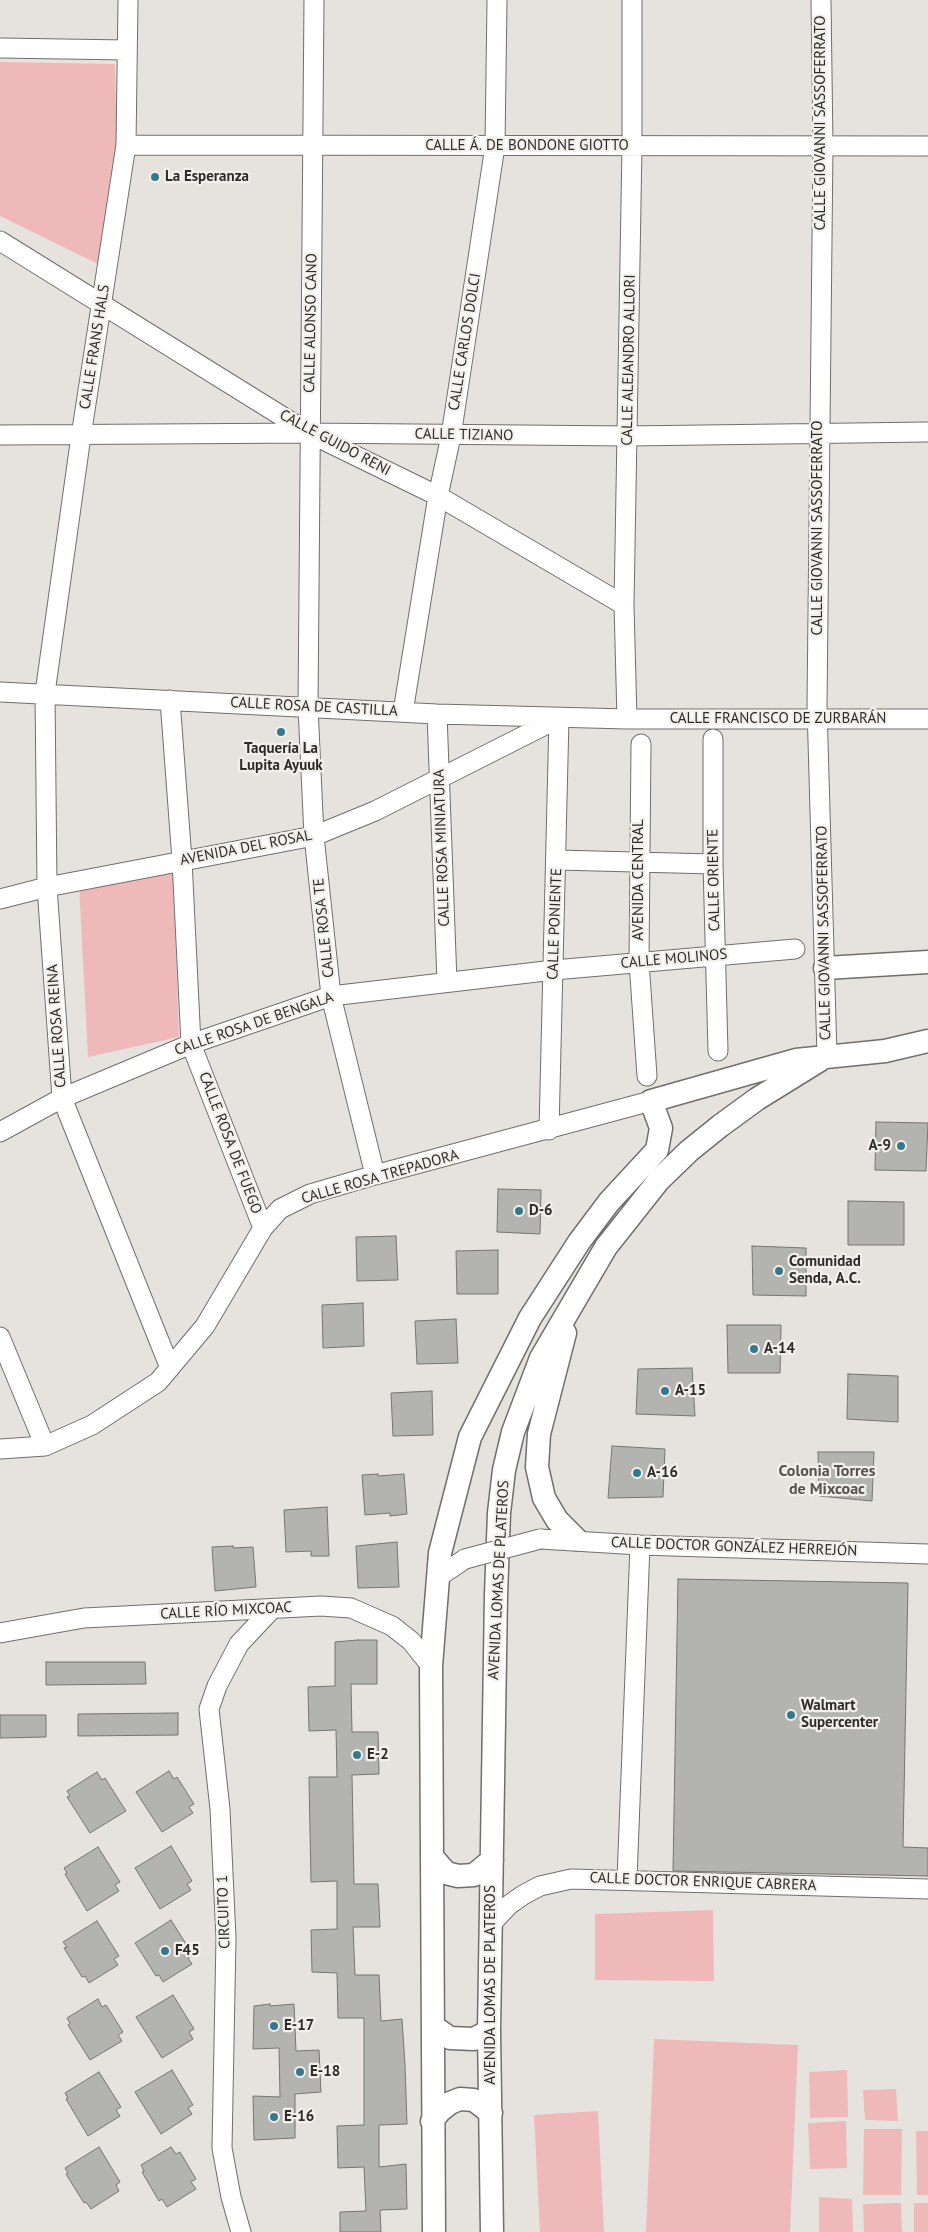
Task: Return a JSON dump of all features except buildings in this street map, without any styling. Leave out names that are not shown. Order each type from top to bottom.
[{"type":"main road","points":[[825,968],[928,962]]},
{"type":"main road","points":[[827,1056],[885,1051],[928,1041]]},
{"type":"main road","points":[[885,1051],[928,1054]]},
{"type":"main road","name":"CALLE ROSA TREPADORA","points":[[651,1101],[773,1065],[827,1056]]},
{"type":"main road","name":"AVENIDA LOMAS DE PLATEROS","points":[[492,2232],[488,2031],[492,1923],[496,1595],[499,1513],[504,1470],[513,1432],[541,1358],[606,1248],[659,1180],[689,1151],[720,1126],[757,1100],[827,1056]]},
{"type":"main road","points":[[434,2232],[432,2122],[434,1859],[431,1666],[440,1553],[470,1437],[530,1318],[564,1265],[610,1202],[657,1150],[661,1128],[651,1101]]},
{"type":"main road","points":[[573,1305],[539,1434],[537,1466],[544,1498],[557,1520],[576,1539]]},
{"type":"main road","points":[[434,1859],[442,1870],[458,1876],[474,1875],[492,1860]]},
{"type":"main road","points":[[434,2027],[450,2038],[474,2039],[488,2031]]},
{"type":"main road","points":[[432,2122],[440,2111],[460,2099],[474,2100],[491,2113]]},
{"type":"street","name":"CALLE FRANS HALS","points":[[45,693],[81,436],[126,145],[128,0]]},
{"type":"street","name":"CALLE ALONSO CANO","points":[[308,707],[314,0]]},
{"type":"street","name":"CALLE CARLOS DOLCI","points":[[403,712],[438,496],[451,436],[495,146],[497,0]]},
{"type":"street","name":"CALLE ALEJANDRO ALLORI","points":[[628,719],[624,605],[632,146],[632,0]]},
{"type":"street","name":"CALLE GIOVANNI SASSOFERRATO","points":[[821,0],[822,146],[817,719],[827,1056]]},
{"type":"street","points":[[0,48],[127,50]]},
{"type":"street","name":"CALLE Á. DE BONDONE GIOTTO","points":[[126,145],[928,146]]},
{"type":"street","name":"CALLE GUIDO RENI","points":[[0,241],[309,433],[438,496],[624,605]]},
{"type":"street","name":"CALLE TIZIANO","points":[[0,435],[81,436],[309,433],[451,436],[628,436],[928,432]]},
{"type":"street","name":"CALLE ROSA DE CASTILLA","points":[[0,692],[437,714],[628,719]]},
{"type":"street","name":"CALLE ROSA REINA","points":[[45,693],[47,887],[62,1098],[170,1368]]},
{"type":"street","name":"CALLE ROSA DE FUEGO","points":[[170,700],[182,860],[191,1044],[263,1228]]},
{"type":"street","name":"CALLE ROSA TE","points":[[308,707],[314,836],[331,996],[375,1175]]},
{"type":"street","name":"CALLE ROSA MINIATURA","points":[[437,714],[447,982]]},
{"type":"street","name":"AVENIDA DEL ROSAL","points":[[0,899],[47,887],[314,836],[375,811],[559,718]]},
{"type":"street","name":"CALLE PONIENTE","points":[[549,1130],[559,718]]},
{"type":"street","name":"CALLE FRANCISCO DE ZURBARÁN","points":[[628,719],[928,719]]},
{"type":"street","name":"CALLE ORIENTE","points":[[713,739],[713,864],[718,1051]]},
{"type":"street","name":"AVENIDA CENTRAL","points":[[641,744],[638,862],[639,962],[647,1076]]},
{"type":"street","points":[[557,860],[713,864]]},
{"type":"street","name":"CALLE MOLINOS","points":[[554,970],[795,949]]},
{"type":"street","name":"CALLE ROSA DE BENGALA","points":[[0,1132],[62,1098],[191,1044],[331,996],[554,970]]},
{"type":"street","name":"CALLE ROSA TREPADORA","points":[[0,1449],[45,1446],[92,1425],[158,1382],[205,1326],[263,1228],[280,1209],[310,1194],[375,1175],[549,1130],[651,1101]]},
{"type":"street","points":[[0,1337],[45,1446]]},
{"type":"street","name":"CALLE DOCTOR GONZÁLEZ HERREJÓN","points":[[438,1577],[465,1558],[540,1539],[928,1554]]},
{"type":"street","points":[[628,1879],[640,1544]]},
{"type":"street","name":"CALLE RÍO MIXCOAC","points":[[0,1633],[84,1618],[321,1606],[351,1608],[392,1626],[411,1641],[431,1666]]},
{"type":"street","name":"CIRCUITO 1","points":[[241,2232],[231,2196],[222,2148],[226,1938],[220,1809],[209,1709],[239,1644],[271,1610]]},
{"type":"street","name":"CALLE DOCTOR ENRIQUE CABRERA","points":[[492,1923],[510,1905],[540,1886],[571,1879],[628,1879],[928,1889]]},
{"type":"shaded area","points":[[0,62],[115,64],[117,156],[104,267],[0,216]]},
{"type":"shaded area","points":[[173,867],[179,1037],[88,1057],[79,884]]},
{"type":"shaded area","points":[[713,1910],[714,1981],[595,1980],[595,1914]]},
{"type":"shaded area","points":[[654,2039],[798,2045],[790,2232],[646,2232]]},
{"type":"shaded area","points":[[847,2070],[848,2117],[810,2118],[809,2072]]},
{"type":"shaded area","points":[[896,2089],[898,2121],[865,2120],[863,2090]]},
{"type":"shaded area","points":[[598,2111],[604,2232],[540,2232],[534,2115]]},
{"type":"shaded area","points":[[846,2121],[847,2168],[810,2169],[808,2123]]},
{"type":"shaded area","points":[[864,2129],[902,2129],[901,2195],[863,2195]]},
{"type":"shaded area","points":[[916,2131],[928,2131],[928,2195],[917,2195]]},
{"type":"shaded area","points":[[819,2197],[852,2199],[853,2232],[819,2232]]},
{"type":"shaded area","points":[[901,2203],[902,2232],[864,2232],[863,2204]]},
{"type":"shaded area","points":[[914,2203],[928,2203],[928,2232],[914,2232]]},
{"type":"place","name":"La Esperanza","points":[[155,177]]},
{"type":"place","name":"Taquería La Lupita Ayuuk","points":[[281,732]]},
{"type":"place","name":"A-9","points":[[901,1146]]},
{"type":"place","name":"D-6","points":[[519,1211]]},
{"type":"place","name":"Comunidad Senda, A.C.","points":[[779,1271]]},
{"type":"place","name":"A-14","points":[[754,1349]]},
{"type":"place","name":"A-15","points":[[665,1391]]},
{"type":"place","name":"A-16","points":[[637,1473]]},
{"type":"place","name":"Walmart Supercenter","points":[[791,1715]]},
{"type":"place","name":"E-2","points":[[357,1755]]},
{"type":"place","name":"F45","points":[[165,1951]]},
{"type":"place","name":"E-17","points":[[274,2026]]},
{"type":"place","name":"E-18","points":[[300,2072]]},
{"type":"place","name":"E-16","points":[[274,2117]]},
{"type":"district","name":"Colonia Torres de Mixcoac","points":[[827,1480]]}]
